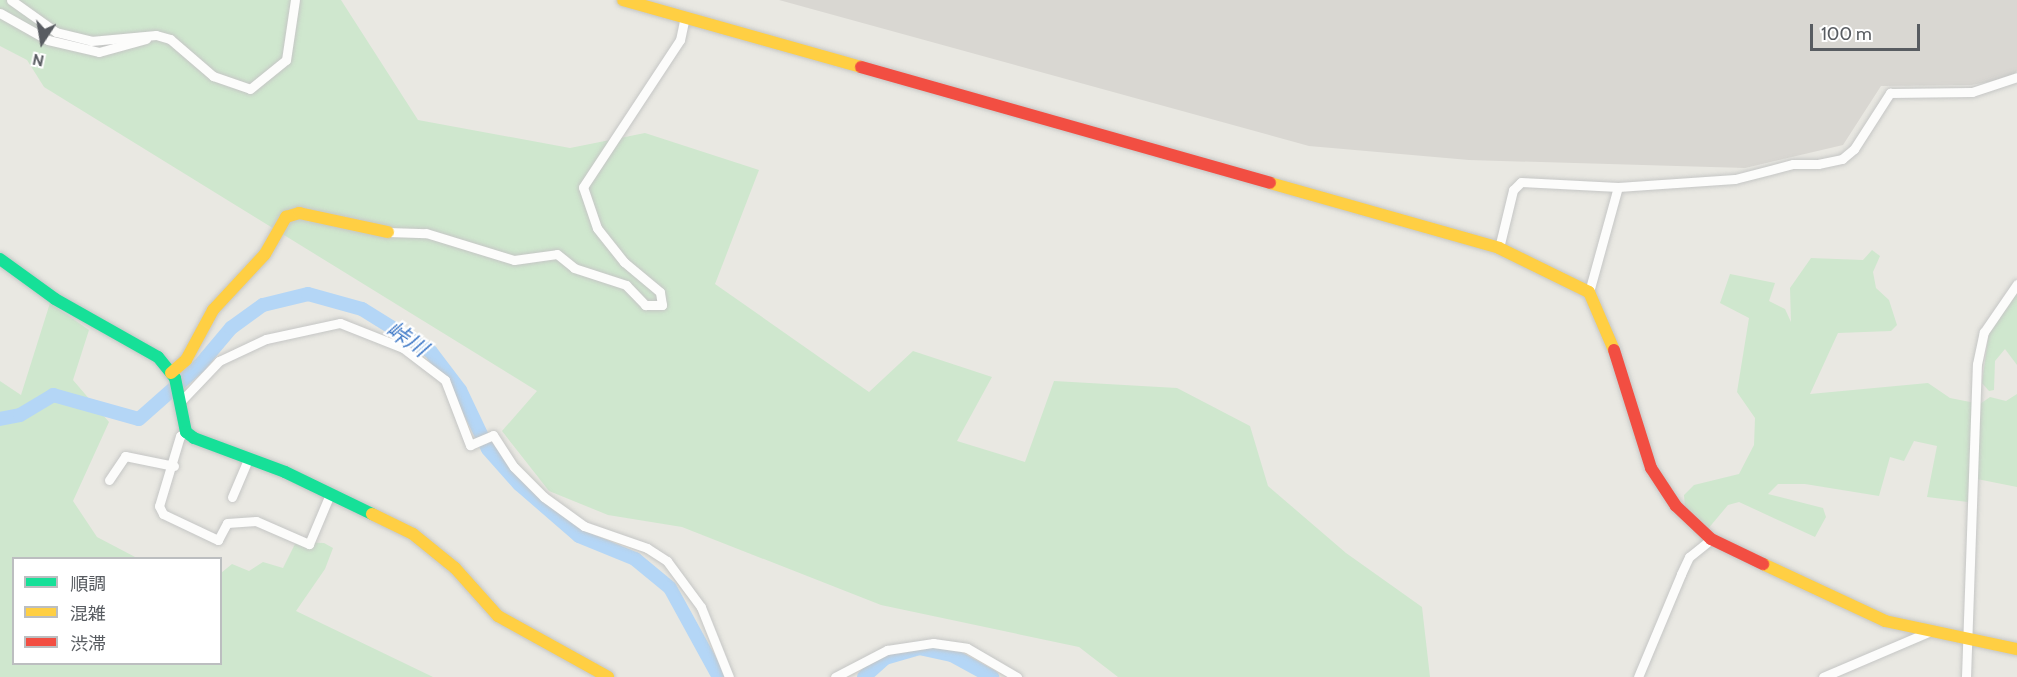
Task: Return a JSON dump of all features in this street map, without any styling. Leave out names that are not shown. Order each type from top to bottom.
[{"type":"street","points":[[11,0],[56,32],[91,40],[156,35],[170,39],[213,76],[250,88],[286,60],[295,0]]},
{"type":"street","points":[[622,0],[1499,248],[1589,292],[1606,324],[1651,468],[1676,506],[1711,539],[1886,621],[2017,649]]},
{"type":"street","points":[[0,13],[48,40],[99,52],[156,35]]},
{"type":"street","points":[[173,375],[186,360],[213,310],[265,254],[286,217],[299,213],[388,232],[426,233],[514,260],[557,254],[574,268],[626,285],[645,304],[662,305],[660,292],[624,262],[597,228],[583,187],[680,40],[685,17]]},
{"type":"street","points":[[1499,248],[1513,190],[1521,182],[1618,187],[1735,179],[1842,159],[1890,93],[1972,92],[2017,77]]},
{"type":"street","points":[[1589,292],[1618,187]]},
{"type":"street","points":[[0,259],[55,299],[158,357],[173,375],[182,400],[186,432]]},
{"type":"street","points":[[1966,677],[1977,364],[1984,332],[2017,284]]},
{"type":"street","points":[[182,400],[219,361],[266,339],[340,323],[403,348],[445,380],[470,445],[493,435],[514,468],[544,497],[584,526],[647,548],[667,561],[701,607],[729,677]]},
{"type":"street","points":[[186,432],[249,457],[330,494],[431,546],[498,616],[608,677]]},
{"type":"street","points":[[186,432],[180,436],[174,466],[159,506],[163,514],[218,540],[227,523],[256,521],[309,544],[330,494]]},
{"type":"street","points":[[109,480],[124,456],[174,466]]},
{"type":"street","points":[[232,497],[249,457]]},
{"type":"street","points":[[1638,677],[1689,557],[1711,539]]},
{"type":"street","points":[[1823,677],[1931,631]]},
{"type":"street","points":[[836,677],[867,657],[909,644],[933,643],[967,648],[1017,677]]},
{"type":"shaded area","points":[[779,0],[2017,0],[2017,71],[2010,78],[1971,85],[1881,86],[1843,145],[1745,168],[1469,160],[1309,146]]},
{"type":"green space","points":[[0,0],[341,0],[418,120],[570,148],[645,133],[759,170],[715,284],[869,392],[913,351],[992,377],[957,441],[1025,462],[1054,381],[1177,388],[1250,426],[1268,486],[1346,553],[1422,607],[1430,677],[1118,677],[1079,647],[881,605],[682,527],[608,515],[549,491],[502,431],[537,391],[44,87],[27,60],[0,46]]},
{"type":"green space","points":[[1872,250],[1880,256],[1873,272],[1876,288],[1889,300],[1897,325],[1891,331],[1838,333],[1810,394],[1928,383],[1950,398],[1980,404],[1990,397],[2006,401],[2017,394],[2017,487],[1972,478],[1968,502],[1927,497],[1937,446],[1914,441],[1904,461],[1890,457],[1879,496],[1805,484],[1778,484],[1768,494],[1823,508],[1826,517],[1815,537],[1739,502],[1728,505],[1707,530],[1685,508],[1684,495],[1694,485],[1739,474],[1754,445],[1755,418],[1737,392],[1749,318],[1720,303],[1730,274],[1775,283],[1769,301],[1785,309],[1791,322],[1790,288],[1811,258],[1863,260]]},
{"type":"green space","points":[[2017,290],[2017,365],[2005,349],[1995,361],[1994,390],[1989,391],[1982,383],[1989,331]]},
{"type":"green space","points":[[50,303],[89,330],[73,380],[109,422],[73,501],[97,537],[135,557],[12,557],[12,665],[222,665],[222,572],[232,564],[249,571],[263,562],[283,568],[296,542],[324,543],[333,548],[325,569],[296,611],[433,677],[0,677],[0,381],[21,395]]},
{"type":"waterway","name":"峠川","points":[[0,419],[20,415],[53,395],[139,419],[199,366],[231,328],[263,305],[308,294],[362,309],[431,352],[460,390],[488,449],[519,484],[579,536],[635,559],[670,588],[719,677]]},
{"type":"waterway","name":"峠川","points":[[864,677],[885,658],[919,648],[952,655],[992,677]]},
{"type":"traffic: fast","points":[[0,259],[55,299],[158,357],[175,378],[186,432],[194,438],[285,472],[372,514]]},
{"type":"traffic: slow","points":[[623,0],[861,67]]},
{"type":"traffic: slow","points":[[1270,183],[1499,248],[1589,292],[1614,350]]},
{"type":"traffic: slow","points":[[171,373],[186,360],[213,310],[265,254],[286,217],[299,213],[388,232]]},
{"type":"traffic: slow","points":[[372,514],[413,534],[455,568],[498,616],[608,677]]},
{"type":"traffic: slow","points":[[1763,564],[1885,621],[2017,649]]},
{"type":"traffic: jam","points":[[861,67],[1270,183]]},
{"type":"traffic: jam","points":[[1614,350],[1651,468],[1676,506],[1711,539],[1763,564]]}]
